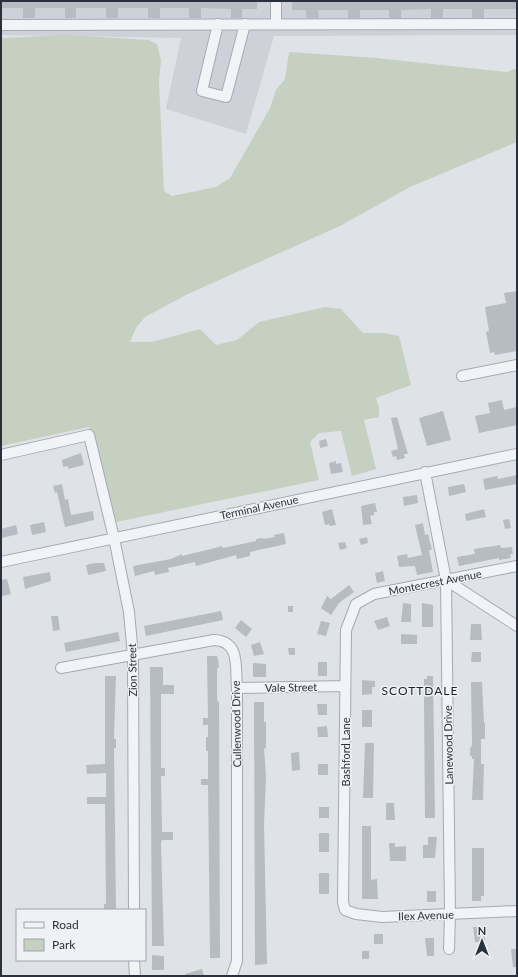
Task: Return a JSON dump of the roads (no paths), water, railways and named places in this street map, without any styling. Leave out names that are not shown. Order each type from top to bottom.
[{"type":"street","points":[[276,1],[276,24]]},
{"type":"street","points":[[218,24],[202,91],[226,97],[245,24]]},
{"type":"street","points":[[1,25],[517,24]]},
{"type":"street","points":[[462,376],[517,366]]},
{"type":"street","name":"Zion Street","points":[[1,455],[89,435],[114,538],[129,612],[133,656],[134,909]]},
{"type":"street","name":"Terminal Avenue","points":[[1,562],[425,472],[517,454]]},
{"type":"street","name":"Lanewood Drive","points":[[425,472],[446,580],[450,914],[449,949]]},
{"type":"street","name":"Montecrest Avenue","points":[[356,604],[374,594],[517,566]]},
{"type":"street","points":[[446,580],[517,626]]},
{"type":"street","name":"Bashford Lane","points":[[343,902],[344,686],[346,630],[356,604]]},
{"type":"street","name":"Cullenwood Drive","points":[[61,668],[214,640],[221,640],[232,647],[235,652],[237,688],[238,961],[232,976]]},
{"type":"street","name":"Vale Street","points":[[237,688],[344,686]]},
{"type":"street","name":"Ilex Avenue","points":[[343,902],[345,910],[356,914],[382,917],[517,911]]},
{"type":"street","points":[[134,961],[135,976]]},
{"type":"district","name":"SCOTTDALE","points":[[420,690]]}]
